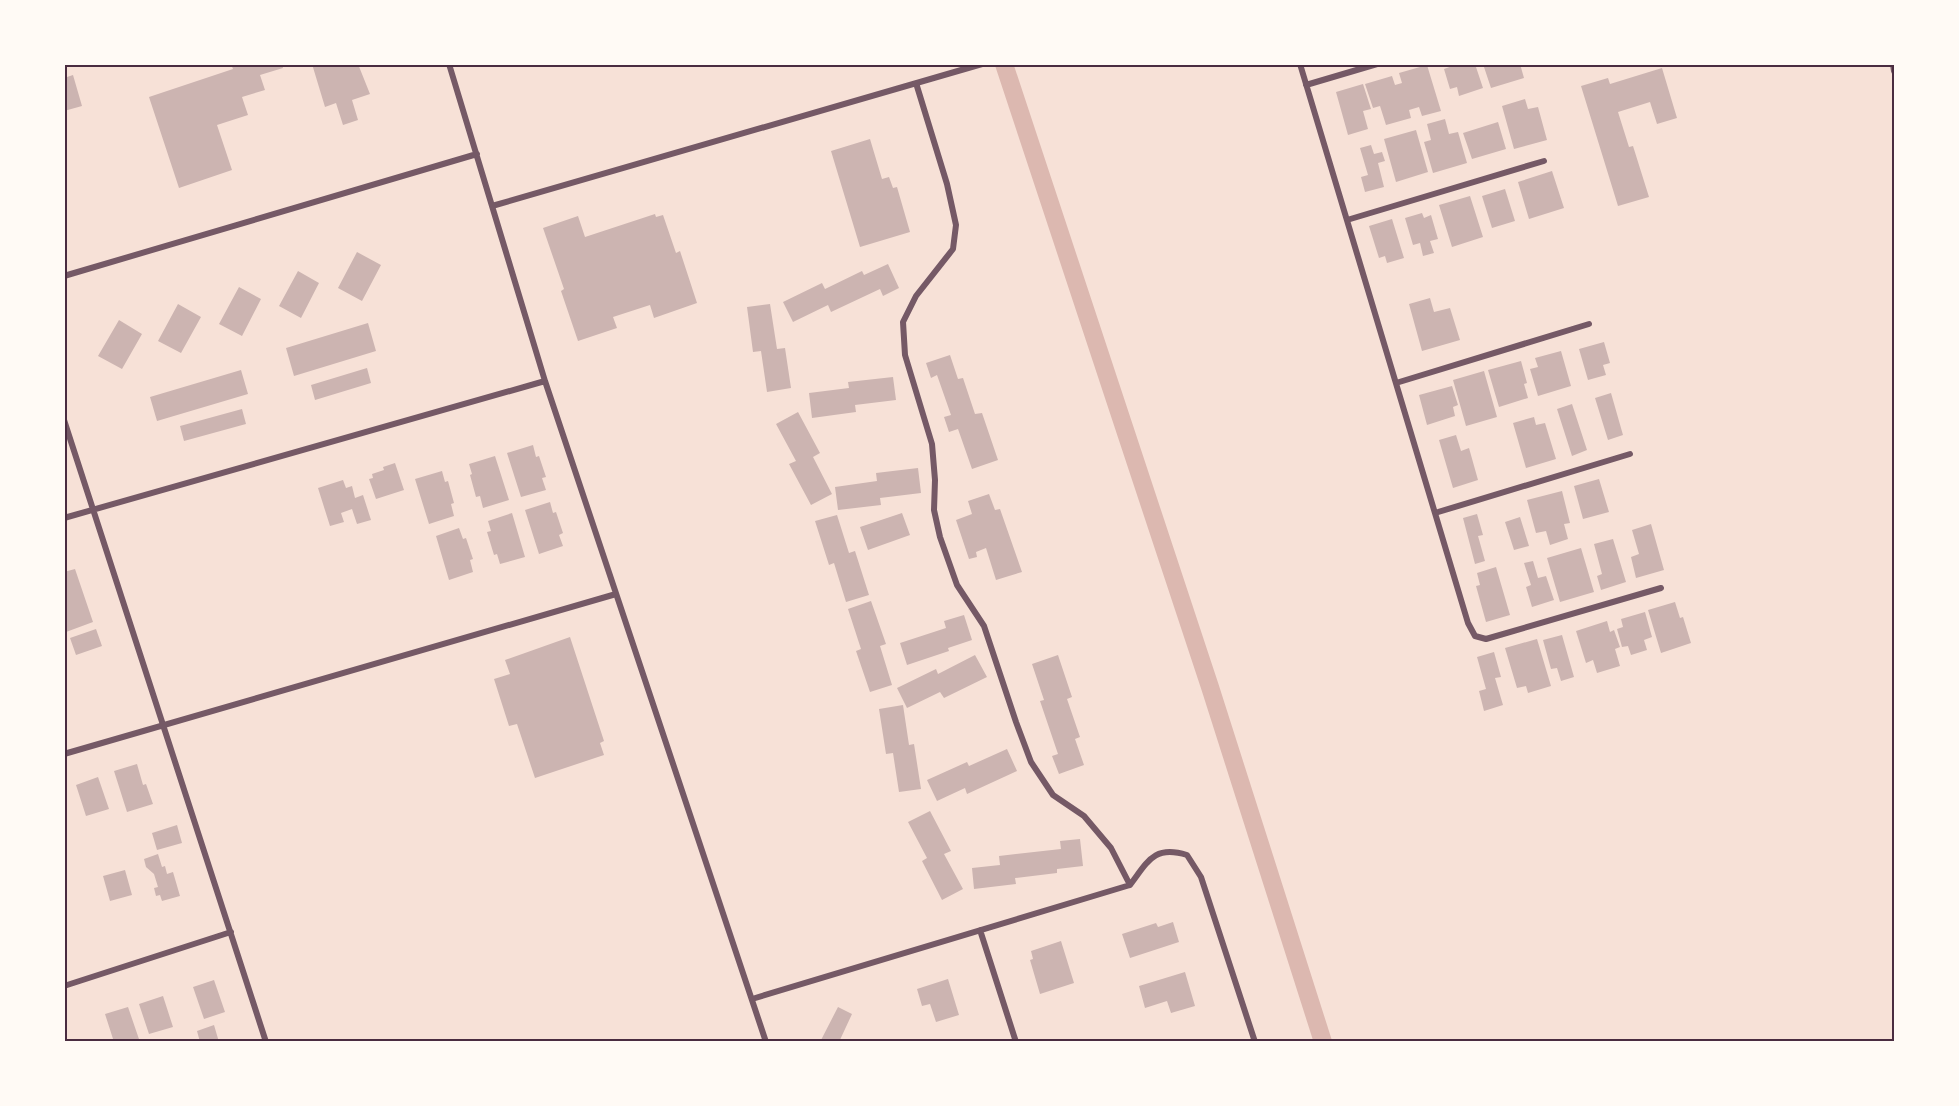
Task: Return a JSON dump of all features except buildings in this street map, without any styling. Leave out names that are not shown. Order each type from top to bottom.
[{"type":"street","points":[[449,64],[545,381],[766,1041]]},
{"type":"street","points":[[492,206],[982,64]]},
{"type":"street","points":[[1300,64],[1468,623],[1475,636],[1486,639],[1661,588]]},
{"type":"street","points":[[1306,86],[1377,64]]},
{"type":"street","points":[[1893,64],[1894,70]]},
{"type":"street","points":[[916,83],[947,183],[956,225],[953,249],[916,296],[903,322],[905,355],[932,444],[935,480],[934,510],[940,537],[957,585],[984,626],[1031,762],[1053,795],[1084,816],[1111,848],[1130,885]]},
{"type":"street","points":[[64,276],[477,154]]},
{"type":"street","points":[[1347,220],[1544,161]]},
{"type":"street","points":[[1396,383],[1589,324]]},
{"type":"street","points":[[64,518],[545,381]]},
{"type":"street","points":[[64,420],[266,1041]]},
{"type":"street","points":[[1435,513],[1630,454]]},
{"type":"street","points":[[64,754],[616,594]]},
{"type":"street","points":[[752,999],[1130,885],[1152,857],[1171,850],[1187,855],[1201,877],[1255,1041]]},
{"type":"street","points":[[980,930],[1016,1041]]},
{"type":"street","points":[[64,986],[231,932]]},
{"type":"waterway","points":[[1004,64],[1210,687],[1323,1042]]}]
